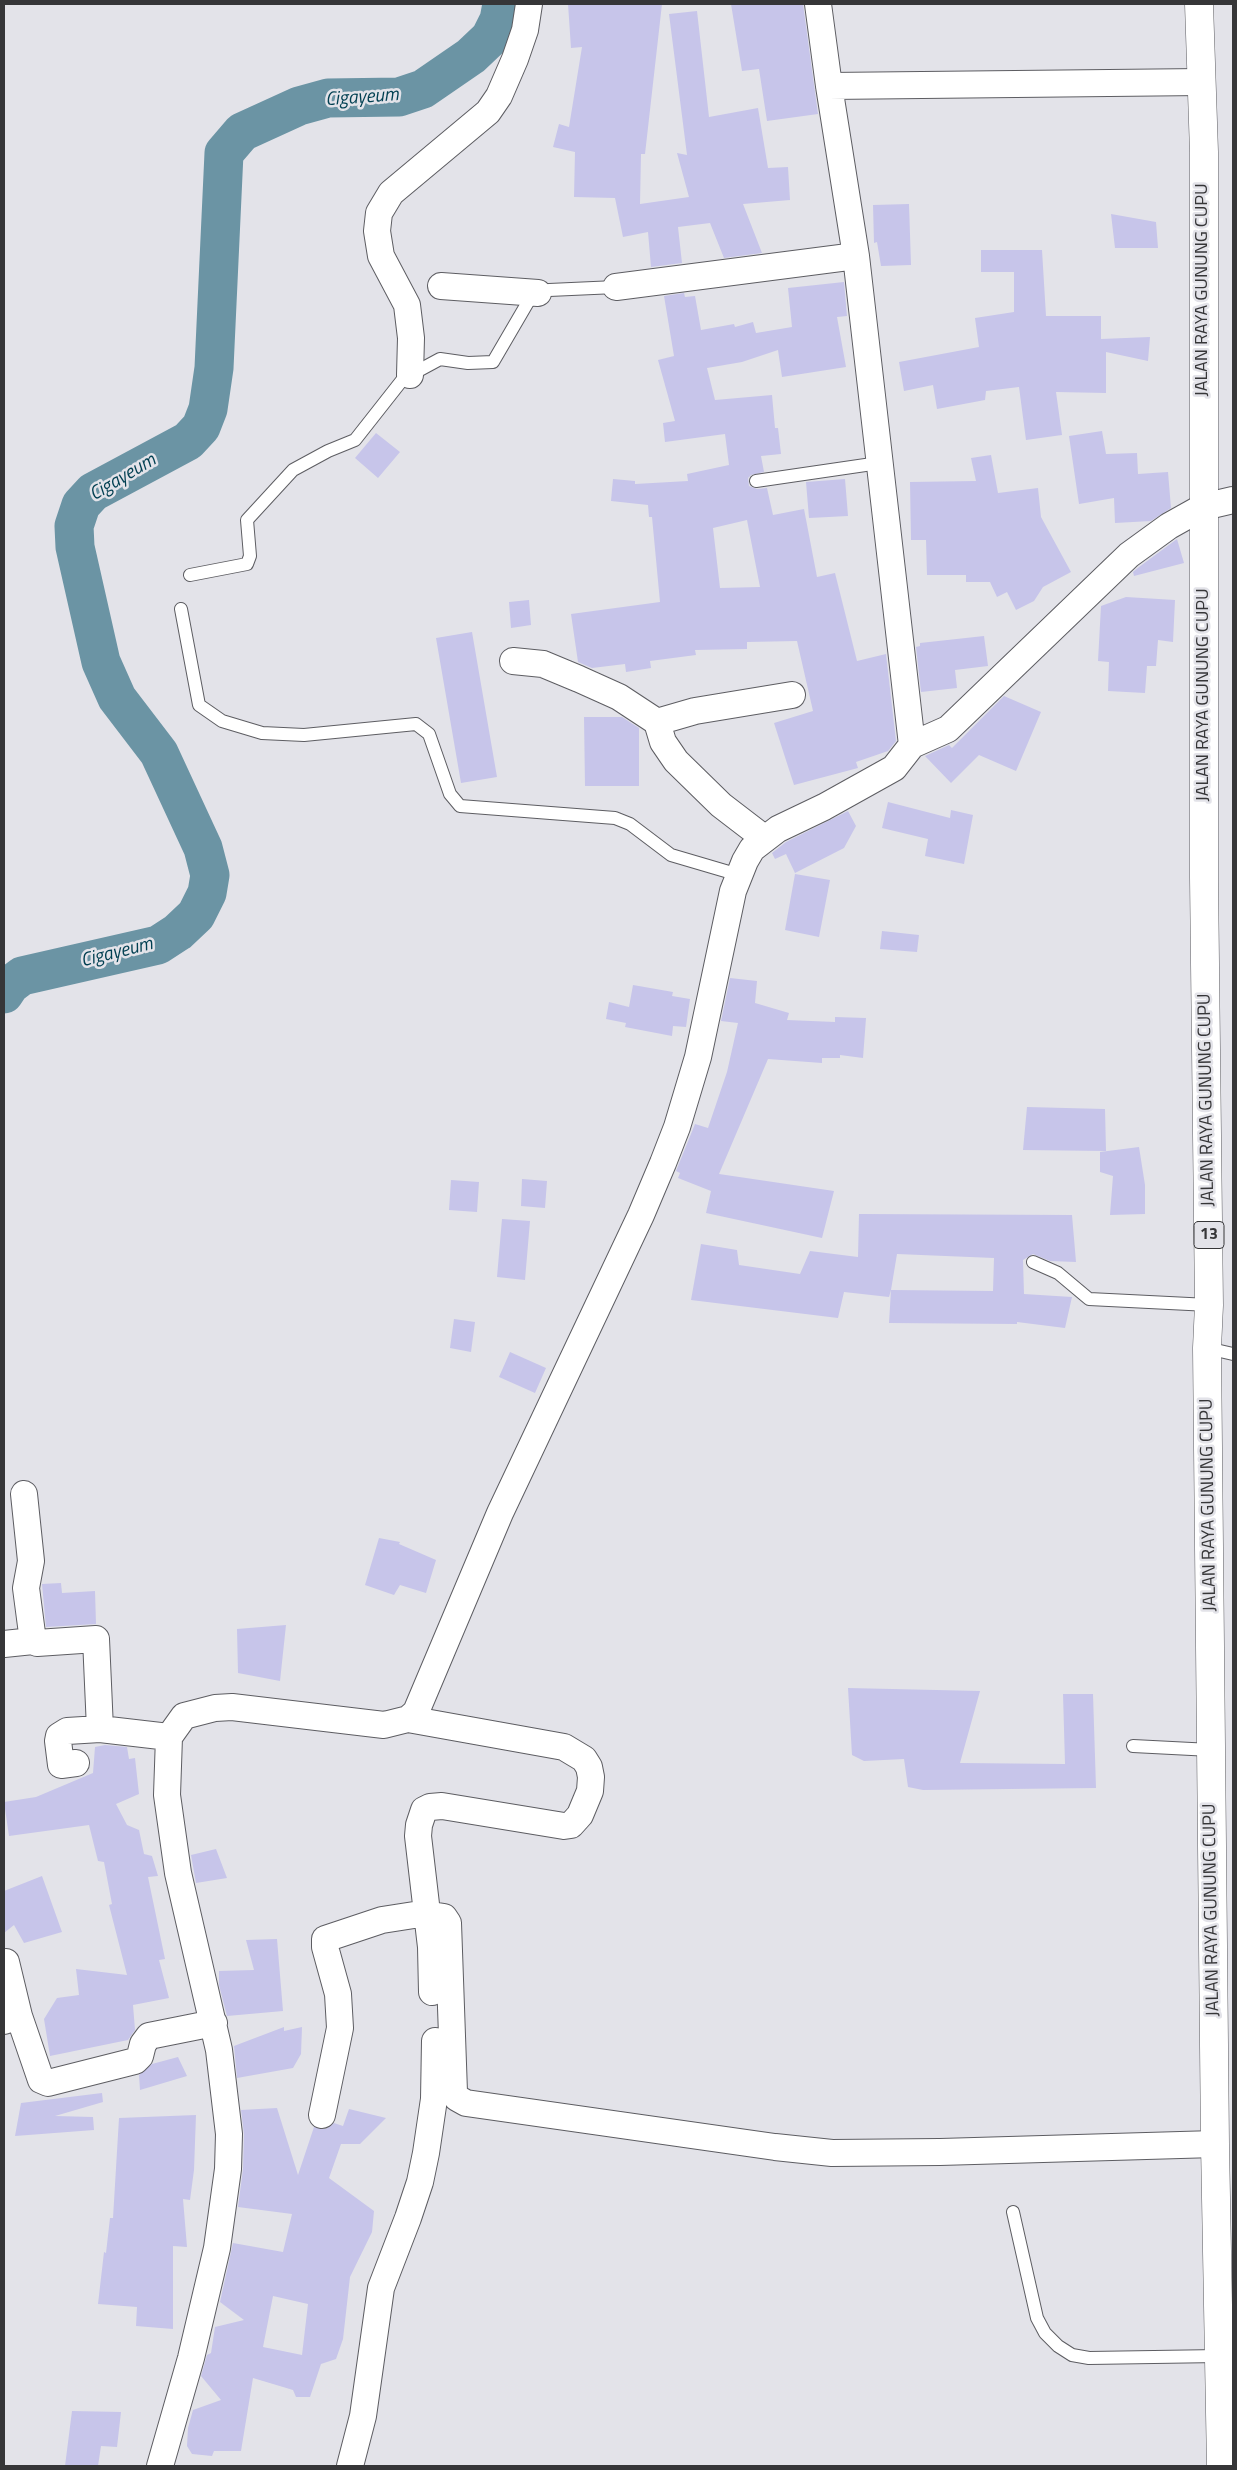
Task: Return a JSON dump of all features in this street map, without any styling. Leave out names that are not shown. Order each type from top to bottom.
[{"type":"highway","name":"JALAN RAYA GUNUNG CUPU","points":[[1199,4],[1204,152],[1204,868],[1209,1305],[1207,1348],[1215,2144],[1221,2466]]},
{"type":"street","points":[[410,375],[411,338],[407,305],[381,256],[377,231],[379,213],[390,193],[488,112],[499,96],[515,59],[524,30],[529,4]]},
{"type":"street","points":[[818,4],[856,256],[912,744]]},
{"type":"street","points":[[829,86],[1202,82]]},
{"type":"street","points":[[616,287],[856,256]]},
{"type":"street","points":[[441,286],[538,293]]},
{"type":"street","points":[[408,1719],[416,1712],[421,1703],[500,1513],[641,1215],[666,1154],[698,1058],[733,891],[752,848],[764,838],[894,768],[912,744],[948,729],[1129,555],[1169,526],[1203,507],[1233,500]]},
{"type":"street","points":[[513,661],[543,664],[579,679],[619,697],[657,722],[663,742],[676,761],[721,804],[764,838]]},
{"type":"street","points":[[657,722],[695,711],[792,695]]},
{"type":"street","points":[[24,1494],[31,1561],[26,1588],[32,1641]]},
{"type":"street","points":[[4,1644],[96,1639],[100,1729]]},
{"type":"street","points":[[160,2466],[192,2358],[217,2248],[228,2169],[229,2134],[214,2023],[178,1873],[167,1795],[168,1737],[184,1716],[215,1708],[232,1707],[384,1725],[408,1719],[564,1747],[584,1759],[589,1767],[591,1777],[590,1791],[580,1815],[571,1824],[564,1826],[442,1806],[430,1807],[424,1810],[418,1836],[433,1916],[431,1966],[435,2057],[434,2099],[420,2182],[381,2288],[363,2416],[350,2466]]},
{"type":"street","points":[[76,1763],[61,1765],[60,1736],[74,1730],[100,1729],[168,1737]]},
{"type":"street","points":[[322,2115],[337,2046],[340,2022],[338,1994],[325,1946],[325,1939],[382,1920],[433,1916],[446,1920],[448,1926],[454,2092],[457,2098],[466,2103],[775,2147],[832,2153],[1215,2144]]},
{"type":"street","points":[[6,1962],[11,2019],[41,2080],[48,2083],[135,2061],[140,2056],[142,2044],[149,2036],[214,2023]]},
{"type":"lane","points":[[190,575],[247,564],[250,556],[247,520],[293,470],[328,451],[355,440],[403,379],[440,359],[468,363],[493,362],[528,302],[538,293],[549,290],[616,287]]},
{"type":"lane","points":[[756,481],[880,463]]},
{"type":"lane","points":[[181,609],[199,704],[222,721],[262,733],[304,735],[416,724],[429,734],[450,794],[460,806],[616,818],[630,824],[671,855],[739,875]]},
{"type":"lane","points":[[1033,1262],[1058,1273],[1089,1299],[1209,1305]]},
{"type":"lane","points":[[1207,1348],[1233,1354]]},
{"type":"lane","points":[[1133,1746],[1211,1750]]},
{"type":"lane","points":[[1013,2212],[1037,2318],[1045,2333],[1058,2346],[1072,2355],[1089,2358],[1219,2356]]},
{"type":"building","points":[[568,4],[662,4],[645,154],[641,154],[640,204],[689,197],[677,153],[687,155],[669,14],[697,11],[709,117],[758,108],[768,168],[788,167],[790,200],[743,204],[762,253],[724,258],[710,223],[678,227],[682,263],[651,267],[648,232],[623,237],[615,198],[574,197],[575,152],[553,147],[559,124],[569,127],[582,47],[571,48]]},
{"type":"building","points":[[731,4],[803,4],[818,114],[767,121],[759,69],[742,71]]},
{"type":"building","points":[[909,204],[911,265],[881,266],[877,242],[874,243],[873,205]]},
{"type":"building","points":[[1111,214],[1156,222],[1158,248],[1115,248]]},
{"type":"building","points":[[981,250],[1042,250],[1046,316],[1101,316],[1101,339],[1150,337],[1148,361],[1106,352],[1106,393],[1056,392],[1062,435],[1026,440],[1019,387],[986,391],[985,400],[937,409],[933,385],[904,391],[899,362],[979,347],[975,318],[1014,312],[1014,272],[981,272]]},
{"type":"building","points":[[844,282],[847,316],[837,317],[846,367],[782,377],[778,350],[742,362],[707,368],[715,400],[772,395],[775,428],[778,428],[781,454],[761,456],[764,472],[751,475],[748,478],[749,486],[757,489],[767,488],[773,515],[804,509],[817,577],[835,573],[857,661],[886,654],[896,741],[888,751],[856,762],[858,768],[794,785],[774,723],[813,711],[797,641],[747,642],[747,649],[695,650],[696,655],[650,661],[651,668],[626,672],[625,664],[592,668],[578,662],[571,614],[660,602],[652,517],[649,517],[648,505],[611,501],[613,479],[635,481],[635,484],[688,481],[687,474],[729,465],[725,434],[665,442],[663,423],[675,421],[658,360],[674,356],[664,296],[684,293],[685,297],[695,296],[701,330],[734,324],[735,327],[753,322],[756,333],[792,327],[788,288]],"holes":[[[747,520],[760,587],[720,588],[713,528]]]},
{"type":"building","points":[[1102,431],[1106,454],[1137,453],[1138,474],[1168,472],[1171,508],[1151,521],[1115,523],[1114,498],[1079,504],[1069,436]]},
{"type":"building","points":[[376,433],[400,452],[378,478],[355,458]]},
{"type":"building","points":[[991,455],[998,493],[1038,488],[1041,517],[1071,572],[1043,587],[1034,601],[1016,610],[1007,592],[997,597],[990,582],[966,582],[966,575],[927,575],[926,540],[911,540],[910,482],[976,481],[971,458]]},
{"type":"building","points":[[845,479],[848,516],[809,518],[806,482]]},
{"type":"building","points":[[1177,539],[1184,563],[1134,576],[1133,572]]},
{"type":"building","points":[[1126,597],[1175,600],[1173,642],[1158,640],[1156,666],[1147,666],[1145,693],[1108,691],[1109,662],[1098,661],[1101,606]]},
{"type":"building","points":[[529,600],[531,625],[511,628],[509,602]]},
{"type":"building","points":[[472,632],[497,777],[461,783],[436,638]]},
{"type":"building","points":[[984,636],[988,666],[955,670],[957,688],[921,692],[916,647],[920,646],[920,643]]},
{"type":"building","points":[[1004,696],[1041,712],[1016,771],[979,755],[951,783],[925,756],[949,745],[952,748]]},
{"type":"building","points":[[584,717],[622,717],[639,728],[639,786],[585,786]]},
{"type":"building","points":[[888,802],[950,818],[951,810],[973,815],[964,864],[925,856],[928,839],[882,828]]},
{"type":"building","points":[[848,811],[856,826],[844,848],[795,873],[786,854],[775,859],[772,853],[786,842]]},
{"type":"building","points":[[795,874],[830,880],[819,937],[785,930]]},
{"type":"building","points":[[882,931],[919,935],[917,952],[880,949]]},
{"type":"building","points":[[730,978],[757,981],[755,1003],[789,1013],[787,1020],[835,1022],[835,1017],[866,1018],[863,1058],[840,1055],[840,1058],[822,1058],[822,1063],[768,1059],[719,1174],[834,1191],[822,1238],[706,1213],[711,1191],[678,1178],[680,1173],[676,1171],[695,1124],[708,1128],[727,1072],[738,1023],[721,1021]]},
{"type":"building","points":[[633,985],[673,992],[672,996],[690,999],[686,1027],[673,1026],[672,1036],[625,1027],[626,1023],[606,1019],[609,1002],[629,1007]]},
{"type":"building","points":[[1027,1107],[1105,1109],[1106,1151],[1023,1150]]},
{"type":"building","points":[[1139,1147],[1145,1185],[1145,1214],[1110,1215],[1113,1176],[1100,1172],[1100,1152]]},
{"type":"building","points":[[522,1179],[547,1181],[545,1208],[521,1206]]},
{"type":"building","points":[[451,1180],[479,1182],[477,1212],[449,1210]]},
{"type":"building","points":[[859,1214],[1072,1215],[1076,1262],[1050,1261],[1033,1254],[1023,1260],[1024,1294],[1072,1297],[1065,1328],[1017,1322],[1017,1324],[889,1323],[891,1290],[889,1297],[844,1292],[838,1318],[691,1300],[701,1244],[737,1250],[739,1265],[800,1274],[810,1251],[858,1257]],"holes":[[[897,1254],[994,1258],[993,1291],[891,1290]]]},
{"type":"building","points":[[502,1219],[530,1221],[525,1280],[497,1277]]},
{"type":"building","points":[[454,1319],[475,1322],[471,1352],[450,1348]]},
{"type":"building","points":[[510,1352],[546,1368],[535,1393],[499,1377]]},
{"type":"building","points":[[379,1538],[400,1542],[399,1544],[436,1560],[426,1593],[400,1585],[394,1595],[365,1585]]},
{"type":"building","points":[[61,1583],[62,1593],[95,1591],[96,1624],[46,1627],[42,1584]]},
{"type":"building","points":[[286,1625],[280,1681],[238,1673],[237,1629]]},
{"type":"building","points":[[848,1688],[980,1691],[960,1763],[1065,1764],[1063,1694],[1093,1694],[1096,1788],[923,1790],[908,1787],[904,1759],[864,1761],[852,1755]]},
{"type":"building","points":[[105,1745],[127,1747],[129,1759],[135,1758],[139,1794],[116,1804],[127,1825],[139,1830],[144,1854],[152,1856],[158,1876],[148,1877],[165,1959],[159,1960],[169,1998],[133,2005],[135,2030],[128,2040],[50,2056],[44,2019],[57,1998],[79,1995],[76,1969],[127,1975],[109,1905],[112,1904],[104,1862],[98,1861],[89,1825],[9,1836],[4,1802],[36,1797],[93,1773],[95,1747]]},
{"type":"building","points":[[216,1849],[227,1878],[196,1883],[191,1855]]},
{"type":"building","points":[[42,1876],[62,1932],[24,1943],[14,1925],[4,1933],[4,1891]]},
{"type":"building","points":[[277,1939],[283,2011],[227,2016],[219,1985],[219,1971],[254,1970],[246,1940]]},
{"type":"building","points":[[284,2027],[284,2031],[302,2027],[301,2054],[293,2068],[237,2078],[234,2046]]},
{"type":"building","points":[[178,2057],[187,2076],[140,2090],[139,2075],[152,2064]]},
{"type":"building","points":[[102,2093],[103,2102],[55,2116],[93,2117],[94,2130],[15,2136],[21,2103]]},
{"type":"building","points":[[277,2108],[298,2175],[314,2127],[326,2129],[334,2123],[343,2126],[349,2109],[386,2118],[360,2144],[341,2144],[329,2178],[374,2211],[372,2232],[350,2277],[343,2339],[336,2359],[321,2364],[310,2397],[296,2397],[293,2390],[253,2378],[241,2451],[214,2451],[212,2456],[192,2454],[187,2446],[188,2428],[193,2410],[221,2400],[201,2376],[207,2355],[211,2353],[215,2327],[244,2320],[220,2302],[233,2243],[283,2252],[292,2214],[238,2207],[243,2169],[244,2134],[241,2110]],"holes":[[[273,2296],[308,2304],[302,2355],[263,2347]]]},
{"type":"building","points":[[196,2115],[194,2170],[190,2200],[183,2199],[187,2247],[173,2246],[173,2329],[136,2326],[137,2307],[98,2304],[104,2252],[106,2253],[110,2218],[113,2218],[119,2118]]},
{"type":"building","points":[[72,2411],[121,2412],[117,2447],[101,2446],[98,2466],[65,2466]]},
{"type":"waterway","name":"Cigayeum","points":[[4,994],[10,985],[22,976],[158,945],[178,932],[196,915],[207,893],[210,875],[203,848],[159,753],[117,698],[101,662],[75,547],[74,526],[81,505],[93,492],[188,441],[201,427],[208,409],[214,368],[224,153],[242,132],[299,106],[328,98],[399,97],[423,89],[471,56],[490,38],[499,20],[502,4]]}]
